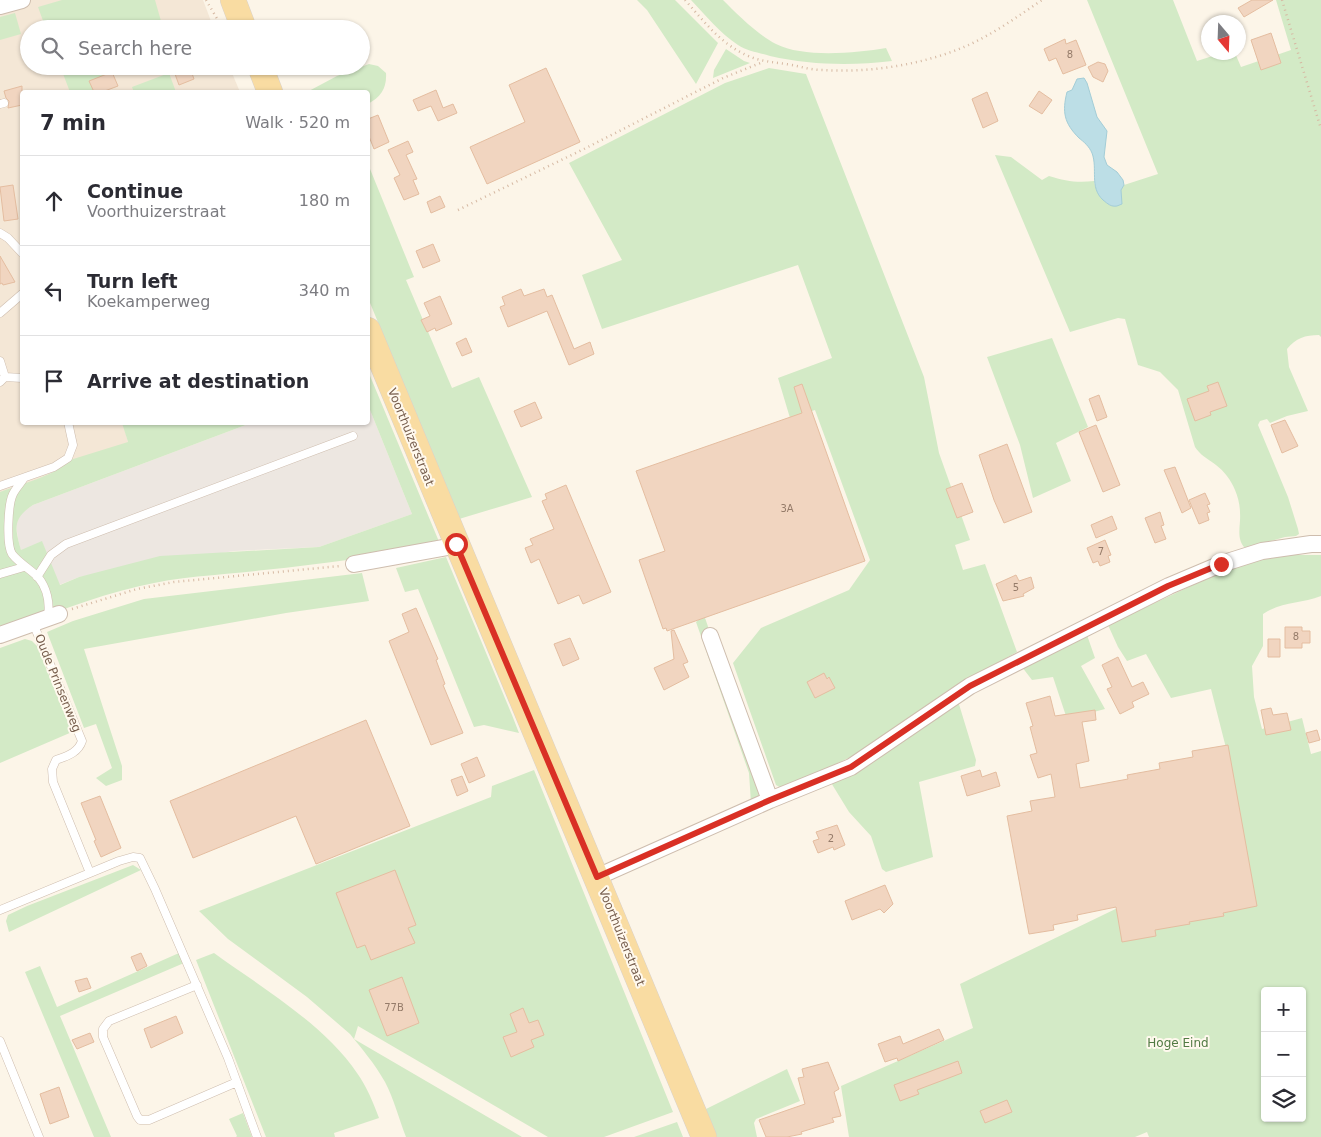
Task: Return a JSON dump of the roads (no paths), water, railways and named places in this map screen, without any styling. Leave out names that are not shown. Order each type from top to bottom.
[{"type":"main road","points":[[233,0],[241,20]]},
{"type":"main road","points":[[263,75],[269,90]]},
{"type":"main road","name":"Voorthuizerstraat","points":[[370,335],[704,1137]]},
{"type":"street","points":[[0,6],[22,0]]},
{"type":"street","points":[[354,564],[456,544]]},
{"type":"street","points":[[597,877],[770,800],[851,767],[970,686],[1168,586],[1221,564],[1262,551],[1321,544]]},
{"type":"street","name":"Oude Prinsenweg","points":[[0,634],[47,618]]},
{"type":"street","points":[[710,636],[770,800]]},
{"type":"lane","points":[[0,233],[8,238],[20,251]]},
{"type":"lane","points":[[0,313],[20,296]]},
{"type":"lane","points":[[0,360],[3,380],[20,378]]},
{"type":"lane","points":[[0,486],[54,467],[68,458],[73,445],[69,425]]},
{"type":"lane","points":[[37,577],[51,555],[66,544],[353,436]]},
{"type":"lane","points":[[24,478],[13,494],[8,539],[11,552],[24,567],[37,577],[45,589],[49,606],[47,618]]},
{"type":"lane","points":[[0,574],[24,567]]},
{"type":"lane","name":"Oude Prinsenweg","points":[[47,618],[82,740],[80,747],[73,753],[56,760],[52,769],[53,782],[90,873]]},
{"type":"lane","points":[[0,910],[127,858],[140,858],[197,986],[237,1082],[257,1137]]},
{"type":"lane","points":[[197,986],[108,1021],[103,1029],[103,1037],[140,1120],[148,1120],[237,1082]]},
{"type":"lane","points":[[0,1041],[39,1137]]},
{"type":"water","points":[[1084,78],[1097,117],[1107,131],[1104,157],[1107,165],[1117,172],[1123,180],[1124,185],[1121,190],[1122,204],[1117,206],[1108,204],[1099,195],[1095,184],[1092,153],[1067,122],[1065,106],[1067,92],[1072,90],[1077,79]]},
{"type":"park label","name":"Hoge Eind","points":[[1178,1043]]}]
